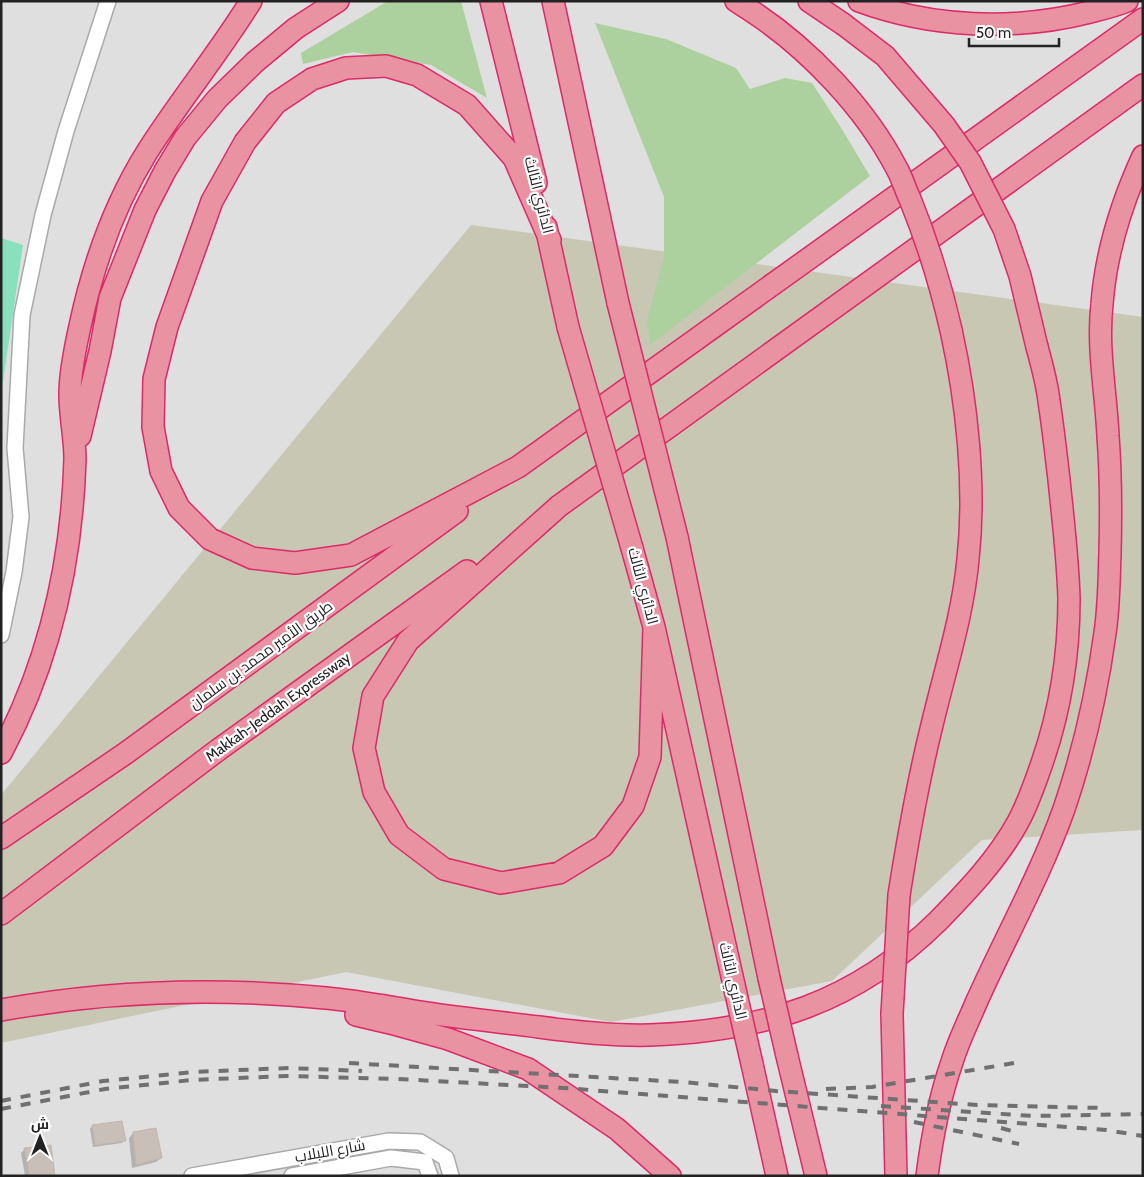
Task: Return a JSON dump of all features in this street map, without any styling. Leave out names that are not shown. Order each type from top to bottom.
[{"type":"highway","points":[[75,458],[70,393],[79,327],[95,262],[117,208],[146,154],[252,1]]},
{"type":"highway","points":[[1,753],[19,719],[36,677],[52,620],[64,569],[75,458],[100,351],[110,298],[144,210],[185,138],[212,106],[256,62],[296,28],[338,1]]},
{"type":"highway","name":"الدائري الثالث","points":[[491,1],[550,240],[568,327],[654,627],[777,1176]]},
{"type":"highway","points":[[553,1],[618,303],[677,536],[769,978],[816,1176]]},
{"type":"highway","points":[[1,1010],[42,1002],[96,996],[196,990],[244,991],[328,998],[459,1018],[576,1032],[622,1035],[719,1030],[799,1011],[830,998],[864,980],[924,934],[956,902],[998,852],[1018,822],[1036,780],[1053,730],[1061,690],[1067,642],[1069,599],[1062,514],[1049,398],[1038,347],[1020,276],[1004,229],[970,162],[944,125],[885,56],[809,1]]},
{"type":"highway","points":[[859,1],[907,16],[990,24],[1034,22],[1077,15],[1127,1]]},
{"type":"highway","points":[[745,6],[773,25],[808,55],[865,117],[892,161],[916,214],[934,266],[959,364],[967,430],[971,503],[968,559],[960,610],[919,777],[899,895],[892,1014],[896,1176]]},
{"type":"highway","points":[[550,240],[514,158],[467,105],[417,75],[386,66],[346,68],[312,79],[276,103],[245,142],[212,201],[167,327],[154,379],[153,428],[161,471],[179,508],[210,538],[252,558],[295,563],[351,555],[518,467],[1143,19]]},
{"type":"highway","points":[[654,627],[650,757],[633,806],[603,846],[559,873],[501,883],[444,869],[399,835],[374,792],[364,748],[373,696],[408,641],[559,506],[1143,85]]},
{"type":"highway","points":[[927,1176],[936,1117],[952,1059],[1000,950],[1037,873],[1064,809],[1084,741],[1098,680],[1106,630],[1111,500],[1100,341],[1101,305],[1113,233],[1130,184],[1143,156]]},
{"type":"highway","name":"طريق الأمير محمد بن سلمان","points":[[1,838],[126,753],[518,467]]},
{"type":"highway","name":"Makkah-Jeddah Expressway","points":[[1,914],[218,750],[559,506]]},
{"type":"highway","points":[[244,991],[390,1023],[448,1039],[528,1069],[617,1129],[670,1176]]},
{"type":"street","points":[[1,636],[7,570],[21,517],[8,446],[22,315],[46,206],[66,131],[108,1]]},
{"type":"street","name":"شارع اللبلاب","points":[[192,1176],[389,1141],[420,1142],[446,1158],[451,1176]]},
{"type":"street","name":"شارع اللبلاب","points":[[292,1176],[391,1158],[425,1162],[430,1176]]},
{"type":"shaded area","points":[[1,1],[1143,1],[1143,1176],[1,1176]]},
{"type":"shaded area","points":[[471,225],[1143,317],[1143,830],[982,840],[832,981],[611,1022],[346,972],[1,1043],[1,795]]},
{"type":"green space","points":[[388,1],[461,1],[487,98],[431,65],[353,52],[303,64],[301,53]]},
{"type":"green space","points":[[595,23],[666,39],[736,68],[750,89],[785,78],[812,83],[870,176],[650,345],[647,320],[664,257],[664,197]]},
{"type":"green space","points":[[1,238],[23,245],[1,395]]},
{"type":"building","points":[[122,1121],[126,1141],[95,1145],[92,1125]]},
{"type":"building","points":[[156,1128],[162,1158],[136,1165],[133,1132]]},
{"type":"building","points":[[51,1145],[55,1176],[30,1176],[24,1148]]},
{"type":"railway","points":[[826,1089],[872,1087],[1020,1062]]},
{"type":"railway","points":[[349,1063],[682,1082],[776,1091],[977,1105],[1103,1108]]},
{"type":"railway","points":[[1,1101],[103,1081],[193,1072],[289,1068],[362,1071]]},
{"type":"railway","points":[[1,1109],[105,1089],[192,1080],[286,1076],[398,1079],[564,1088],[1106,1130],[1143,1136]]},
{"type":"railway","points":[[881,1106],[1033,1116],[1143,1114]]},
{"type":"railway","points":[[914,1122],[1019,1144]]},
{"type":"railway","points":[[1001,1128],[1019,1133]]}]
